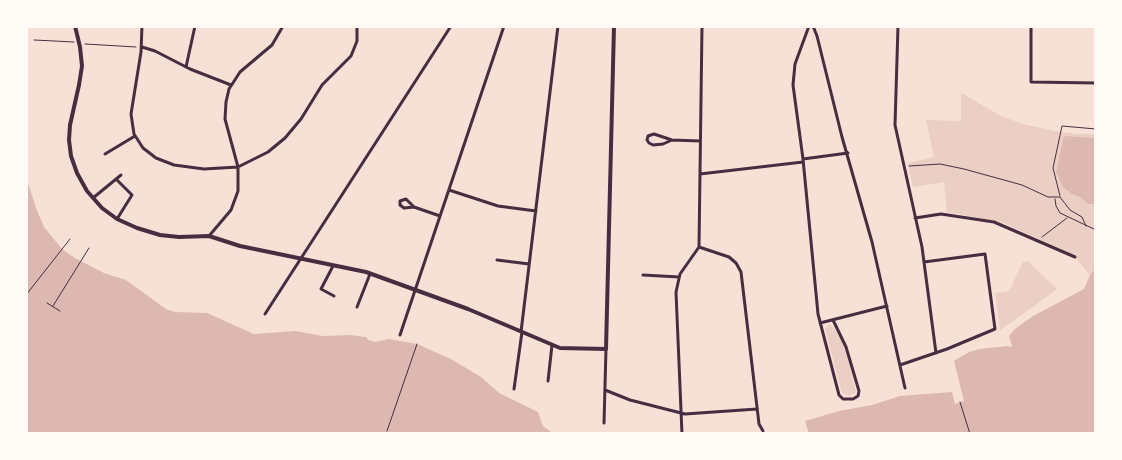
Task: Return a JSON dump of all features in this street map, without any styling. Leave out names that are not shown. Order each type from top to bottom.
[{"type":"street","points":[[76,26],[80,44],[81,75],[70,122],[69,146],[77,173],[84,185],[93,198],[117,218],[141,230],[160,235],[175,237],[209,236],[237,245],[370,274],[474,311],[563,349],[606,350]]},
{"type":"street","points":[[142,26],[142,47],[131,112],[135,136],[148,152],[167,163],[200,169],[238,167],[274,147],[298,123],[322,85],[351,56],[357,41],[358,26]]},
{"type":"street","points":[[186,67],[195,26]]},
{"type":"street","points":[[209,236],[227,216],[235,202],[238,190],[238,167],[225,119],[226,102],[231,85],[240,72],[272,45],[283,26]]},
{"type":"street","points":[[265,314],[451,26]]},
{"type":"street","points":[[400,335],[504,26]]},
{"type":"street","points":[[514,389],[558,26]]},
{"type":"street","points":[[604,422],[614,26]]},
{"type":"street","points":[[682,434],[676,296],[679,277],[699,247],[702,26]]},
{"type":"street","points":[[809,26],[795,64],[793,81],[820,323],[839,395],[842,399],[853,399],[858,396],[858,391],[845,344],[833,320]]},
{"type":"street","points":[[813,26],[818,36],[872,242],[905,388]]},
{"type":"street","points":[[898,26],[895,121],[924,262],[936,354]]},
{"type":"street","points":[[1031,26],[1031,82],[1096,83]]},
{"type":"street","points":[[142,47],[155,50],[186,67],[231,85]]},
{"type":"street","points":[[672,140],[663,144],[653,145],[648,143],[647,140],[648,136],[654,134],[672,140],[700,141]]},
{"type":"street","points":[[105,154],[135,136]]},
{"type":"street","points":[[700,174],[803,161],[848,152]]},
{"type":"street","points":[[93,198],[121,175]]},
{"type":"street","points":[[116,179],[132,193],[117,218]]},
{"type":"street","points":[[449,190],[494,205],[536,210]]},
{"type":"street","points":[[414,207],[440,216]]},
{"type":"street","points":[[915,218],[941,214],[994,222],[1075,257]]},
{"type":"street","points":[[699,247],[726,255],[734,261],[741,272],[760,425],[763,431]]},
{"type":"street","points":[[900,365],[936,354],[995,329],[985,254],[924,262]]},
{"type":"street","points":[[497,260],[529,264]]},
{"type":"street","points":[[333,266],[321,290],[334,296]]},
{"type":"street","points":[[357,307],[370,274]]},
{"type":"street","points":[[643,275],[679,277]]},
{"type":"street","points":[[820,323],[887,306]]},
{"type":"street","points":[[548,381],[552,345]]},
{"type":"street","points":[[604,390],[630,400],[689,414],[758,409]]},
{"type":"path","points":[[34,40],[142,47]]},
{"type":"path","points":[[1086,226],[1082,217],[1070,210],[1060,197],[1053,168],[1062,126],[1096,129]]},
{"type":"path","points":[[904,167],[940,164],[1022,185],[1055,198],[1060,197]]},
{"type":"path","points":[[1055,198],[1056,206],[1060,213],[1096,230]]},
{"type":"path","points":[[1038,240],[1068,217]]},
{"type":"path","points":[[26,294],[70,239]]},
{"type":"path","points":[[53,306],[89,248]]},
{"type":"path","points":[[47,303],[60,311]]},
{"type":"path","points":[[387,431],[416,344]]},
{"type":"path","points":[[960,402],[970,434]]},
{"type":"shaded area","points":[[961,93],[1001,116],[1023,124],[1055,131],[1096,134],[1096,267],[1090,275],[1077,260],[1071,257],[1072,254],[1001,222],[947,212],[944,182],[913,187],[908,163],[934,157],[926,120],[961,121]]},
{"type":"shaded area","points":[[1064,136],[1096,138],[1096,204],[1088,204],[1063,187],[1056,172]]},
{"type":"shaded area","points":[[26,177],[44,227],[62,249],[104,273],[126,280],[166,309],[175,312],[207,313],[254,334],[296,331],[322,336],[350,335],[366,337],[368,340],[375,342],[389,339],[417,344],[451,359],[481,377],[499,393],[538,412],[543,426],[554,434],[26,434]]},
{"type":"shaded area","points":[[1028,261],[1057,289],[1000,330],[995,293],[1009,291],[1023,262]]},
{"type":"shaded area","points":[[1096,267],[1096,434],[809,434],[805,421],[839,411],[872,405],[900,396],[952,392],[955,404],[964,401],[954,361],[969,352],[980,349],[1011,347],[1009,336],[1016,328],[1033,316],[1084,289]]},
{"type":"shaded area","points":[[829,324],[834,328],[842,342],[848,360],[856,392],[850,396],[842,393],[825,329]]}]
